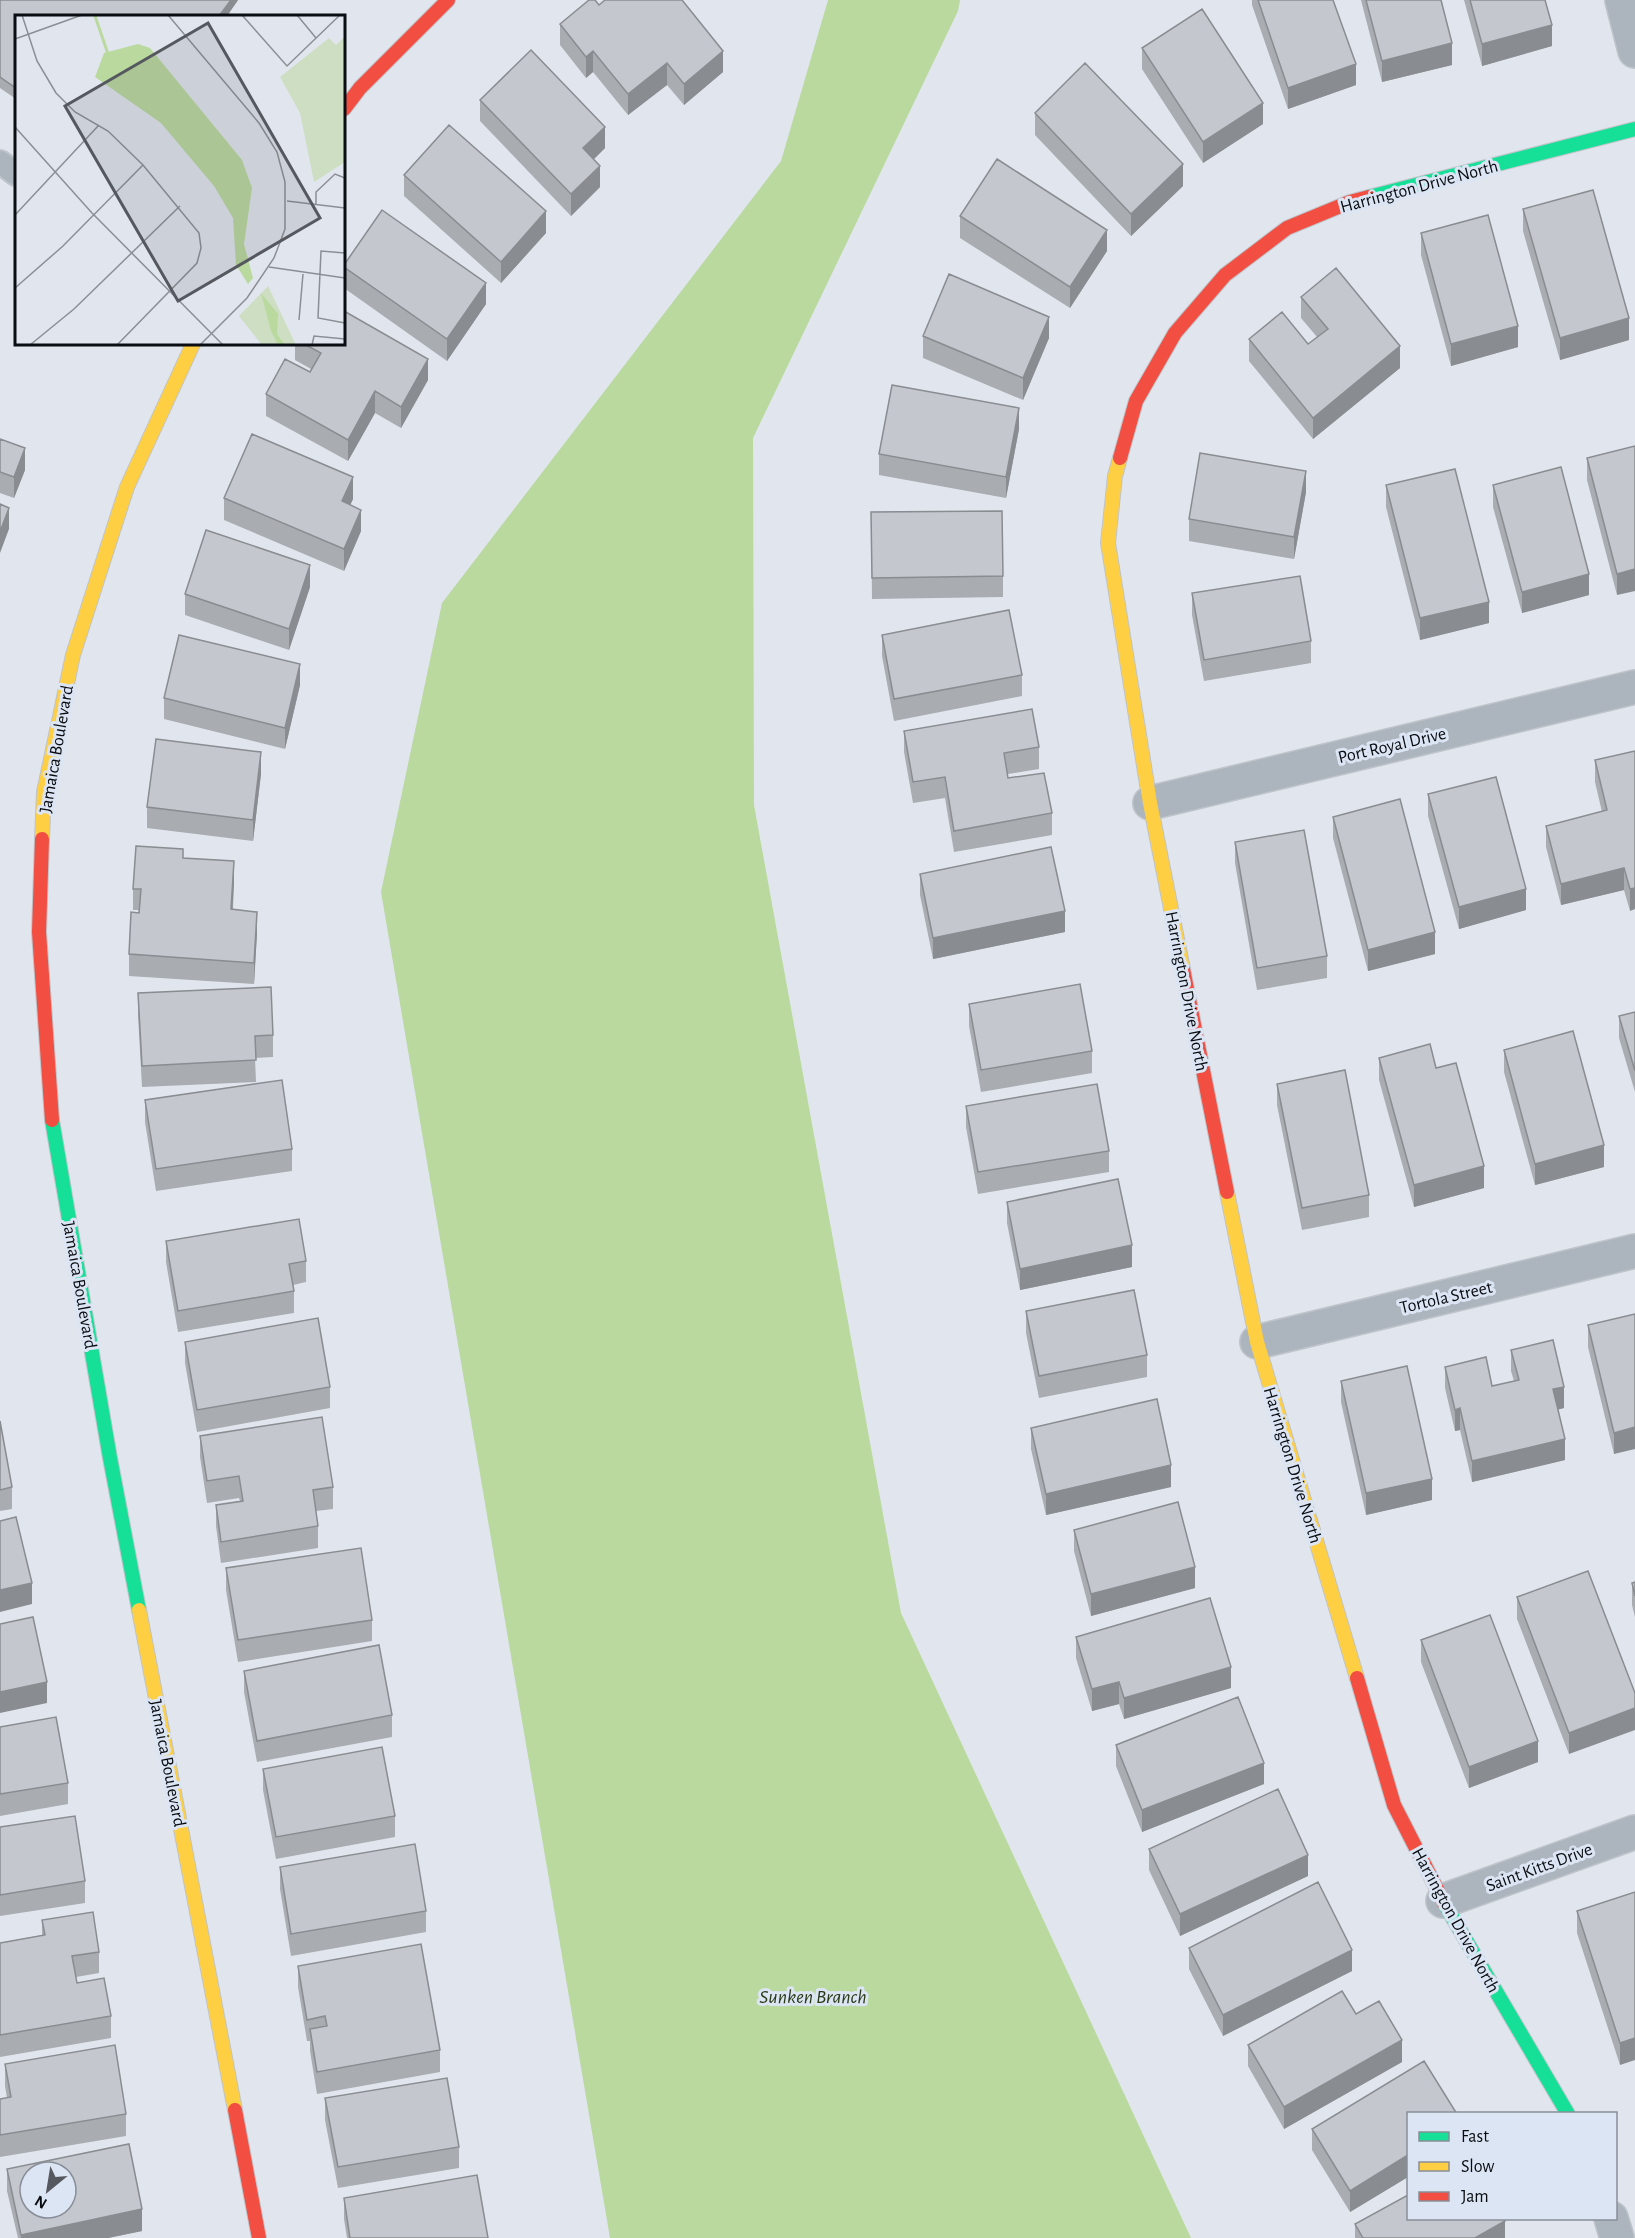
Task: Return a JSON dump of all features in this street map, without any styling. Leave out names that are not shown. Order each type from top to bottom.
[{"type":"street","points":[[345,108],[360,88],[448,0]]},
{"type":"street","points":[[1622,0],[1635,51]]},
{"type":"street","name":"Harrington Drive North","points":[[1567,2112],[1443,1901],[1394,1805],[1257,1342],[1150,803],[1108,543],[1115,476],[1136,401],[1175,333],[1225,275],[1287,228],[1350,202],[1635,129]]},
{"type":"street","name":"Jamaica Boulevard","points":[[193,345],[127,487],[73,655],[45,792],[39,932],[53,1127],[110,1458],[259,2238]]},
{"type":"street","name":"Port Royal Drive","points":[[1150,803],[1635,687]]},
{"type":"street","name":"Tortola Street","points":[[1257,1342],[1635,1251]]},
{"type":"street","name":"Saint Kitts Drive","points":[[1443,1901],[1635,1832]]},
{"type":"street","points":[[1612,2220],[1617,2238]]},
{"type":"lane","points":[[0,162],[15,173]]},
{"type":"water","name":"Sunken Branch","points":[[828,0],[960,0],[958,11],[753,438],[754,805],[901,1613],[1191,2238],[610,2238],[381,892],[442,603],[781,161]]},
{"type":"building","points":[[0,0],[231,0],[220,15],[15,15],[15,87],[0,77]]},
{"type":"building","points":[[589,0],[595,0],[599,5],[605,0],[682,0],[723,51],[684,84],[667,63],[628,94],[593,51],[586,57],[560,24]]},
{"type":"building","points":[[1258,0],[1333,0],[1356,64],[1288,88]]},
{"type":"building","points":[[1366,0],[1441,0],[1452,43],[1382,61]]},
{"type":"building","points":[[1470,0],[1545,0],[1552,25],[1482,44]]},
{"type":"building","points":[[1202,9],[1263,103],[1203,142],[1142,48]]},
{"type":"building","points":[[531,50],[605,127],[583,148],[600,166],[571,194],[480,100]]},
{"type":"building","points":[[1085,63],[1183,164],[1131,214],[1035,113]]},
{"type":"building","points":[[449,125],[546,211],[501,262],[404,175]]},
{"type":"building","points":[[997,159],[1107,230],[1070,287],[960,216]]},
{"type":"building","points":[[1593,190],[1629,318],[1560,338],[1523,209]]},
{"type":"building","points":[[382,210],[486,283],[447,339],[345,268],[345,264]]},
{"type":"building","points":[[1488,215],[1518,326],[1451,344],[1421,233]]},
{"type":"building","points":[[1336,268],[1400,346],[1313,418],[1249,339],[1282,312],[1308,344],[1328,329],[1301,297]]},
{"type":"building","points":[[949,274],[1049,317],[1023,378],[923,336]]},
{"type":"building","points":[[345,312],[428,359],[401,407],[375,391],[348,440],[266,394],[285,359],[310,372],[321,353],[306,345],[345,345]]},
{"type":"building","points":[[892,385],[1019,408],[1006,477],[879,454]]},
{"type":"building","points":[[252,434],[353,477],[342,501],[361,510],[344,549],[224,498]]},
{"type":"building","points":[[0,439],[25,448],[14,477],[0,472]]},
{"type":"building","points":[[1635,446],[1635,569],[1617,574],[1587,458]]},
{"type":"building","points":[[1200,453],[1306,471],[1294,537],[1189,519]]},
{"type":"building","points":[[1561,467],[1589,574],[1522,592],[1493,485]]},
{"type":"building","points":[[1455,469],[1489,602],[1420,618],[1386,485]]},
{"type":"building","points":[[0,504],[9,508],[0,532]]},
{"type":"building","points":[[1002,511],[1003,576],[872,578],[871,512]]},
{"type":"building","points":[[206,530],[310,565],[289,629],[185,594]]},
{"type":"building","points":[[1300,576],[1311,641],[1204,660],[1192,593]]},
{"type":"building","points":[[1009,610],[1022,675],[894,699],[882,635]]},
{"type":"building","points":[[179,635],[300,664],[285,728],[164,698]]},
{"type":"building","points":[[1032,709],[1039,747],[1004,753],[1008,778],[1044,773],[1052,813],[954,831],[945,777],[913,782],[904,731]]},
{"type":"building","points":[[156,739],[261,752],[253,820],[147,807]]},
{"type":"building","points":[[1635,751],[1635,888],[1630,889],[1624,868],[1561,884],[1546,826],[1607,810],[1595,760]]},
{"type":"building","points":[[1496,777],[1526,889],[1459,907],[1428,794]]},
{"type":"building","points":[[1400,799],[1435,932],[1368,950],[1333,817]]},
{"type":"building","points":[[1304,830],[1327,956],[1257,968],[1235,842]]},
{"type":"building","points":[[136,846],[183,849],[183,858],[234,861],[231,909],[257,912],[254,963],[129,954],[131,912],[139,913],[141,889],[133,889]]},
{"type":"building","points":[[1051,847],[1065,911],[933,938],[920,874]]},
{"type":"building","points":[[1080,984],[1092,1051],[981,1070],[969,1004]]},
{"type":"building","points":[[271,987],[273,1035],[255,1036],[256,1060],[142,1066],[138,993]]},
{"type":"building","points":[[1635,1012],[1635,1071],[1619,1016]]},
{"type":"building","points":[[1573,1031],[1604,1145],[1535,1164],[1504,1050]]},
{"type":"building","points":[[1430,1044],[1436,1068],[1456,1063],[1484,1166],[1414,1185],[1379,1058]]},
{"type":"building","points":[[1345,1070],[1369,1195],[1302,1208],[1277,1084]]},
{"type":"building","points":[[282,1080],[292,1149],[156,1169],[145,1100]]},
{"type":"building","points":[[1097,1084],[1109,1151],[978,1172],[966,1106]]},
{"type":"building","points":[[1118,1179],[1132,1245],[1020,1269],[1007,1202]]},
{"type":"building","points":[[299,1219],[306,1261],[289,1264],[294,1291],[178,1311],[166,1241]]},
{"type":"building","points":[[1134,1290],[1147,1355],[1039,1376],[1026,1311]]},
{"type":"building","points":[[1635,1314],[1635,1427],[1614,1433],[1588,1325]]},
{"type":"building","points":[[318,1318],[330,1387],[197,1410],[185,1342]]},
{"type":"building","points":[[1553,1340],[1564,1387],[1553,1389],[1565,1439],[1472,1461],[1460,1408],[1455,1410],[1445,1367],[1486,1357],[1492,1386],[1519,1380],[1511,1350]]},
{"type":"building","points":[[1407,1366],[1432,1479],[1366,1493],[1341,1381]]},
{"type":"building","points":[[1157,1399],[1171,1465],[1046,1494],[1031,1428]]},
{"type":"building","points":[[322,1417],[333,1487],[313,1490],[318,1526],[221,1542],[216,1505],[243,1501],[239,1476],[207,1481],[200,1436]]},
{"type":"building","points":[[0,1421],[12,1487],[0,1490]]},
{"type":"building","points":[[1178,1502],[1195,1567],[1091,1594],[1074,1530]]},
{"type":"building","points":[[16,1517],[32,1583],[0,1590],[0,1521]]},
{"type":"building","points":[[361,1548],[372,1620],[238,1640],[226,1568]]},
{"type":"building","points":[[1588,1571],[1635,1693],[1635,1708],[1569,1733],[1517,1597]]},
{"type":"building","points":[[1210,1598],[1231,1667],[1124,1698],[1119,1682],[1092,1689],[1076,1637]]},
{"type":"building","points":[[1490,1615],[1538,1741],[1469,1767],[1421,1640]]},
{"type":"building","points":[[33,1617],[47,1682],[0,1692],[0,1624]]},
{"type":"building","points":[[379,1645],[392,1715],[257,1741],[244,1671]]},
{"type":"building","points":[[1238,1697],[1264,1763],[1142,1810],[1116,1745]]},
{"type":"building","points":[[56,1717],[68,1783],[0,1794],[0,1727]]},
{"type":"building","points":[[382,1747],[395,1816],[276,1837],[263,1769]]},
{"type":"building","points":[[1278,1789],[1308,1855],[1180,1914],[1149,1849]]},
{"type":"building","points":[[75,1816],[85,1881],[0,1895],[0,1827]]},
{"type":"building","points":[[415,1844],[426,1911],[291,1934],[280,1867]]},
{"type":"building","points":[[1318,1882],[1352,1950],[1223,2015],[1189,1948]]},
{"type":"building","points":[[1635,1892],[1635,2038],[1620,2043],[1577,1911]]},
{"type":"building","points":[[93,1912],[99,1952],[72,1956],[77,1983],[104,1978],[111,2016],[0,2035],[0,1943],[45,1935],[42,1920]]},
{"type":"building","points":[[421,1944],[440,2050],[317,2072],[310,2029],[327,2026],[325,2016],[307,2020],[298,1966]]},
{"type":"building","points":[[1342,1991],[1356,2014],[1379,2001],[1402,2040],[1284,2107],[1248,2045]]},
{"type":"building","points":[[115,2045],[126,2114],[0,2135],[0,2099],[11,2097],[5,2064]]},
{"type":"building","points":[[1424,2061],[1456,2112],[1407,2112],[1407,2156],[1350,2191],[1312,2129]]},
{"type":"building","points":[[447,2078],[459,2147],[338,2167],[325,2098]]},
{"type":"building","points":[[129,2144],[142,2209],[21,2235],[7,2169],[18,2167],[18,2220],[78,2220],[78,2160],[51,2160]]},
{"type":"building","points":[[477,2175],[488,2238],[350,2238],[344,2198]]},
{"type":"building","points":[[1407,2196],[1407,2220],[1505,2221],[1475,2238],[1363,2238],[1355,2224]]},
{"type":"traffic: fast","points":[[1369,197],[1635,129]]},
{"type":"traffic: fast","points":[[52,1120],[110,1458],[139,1610]]},
{"type":"traffic: fast","points":[[1444,1903],[1567,2112]]},
{"type":"traffic: slow","points":[[42,839],[44,792],[73,655],[127,487],[193,345]]},
{"type":"traffic: slow","points":[[1120,458],[1115,476],[1108,543],[1150,803],[1183,969]]},
{"type":"traffic: slow","points":[[1227,1192],[1257,1342],[1357,1678]]},
{"type":"traffic: slow","points":[[139,1610],[235,2110]]},
{"type":"traffic: jam","points":[[345,108],[360,88],[448,0]]},
{"type":"traffic: jam","points":[[1120,458],[1136,401],[1175,333],[1225,275],[1287,228],[1350,202],[1369,197]]},
{"type":"traffic: jam","points":[[42,839],[39,932],[52,1120]]},
{"type":"traffic: jam","points":[[1183,969],[1227,1192]]},
{"type":"traffic: jam","points":[[1357,1678],[1394,1805],[1444,1903]]},
{"type":"traffic: jam","points":[[235,2110],[259,2238]]}]
